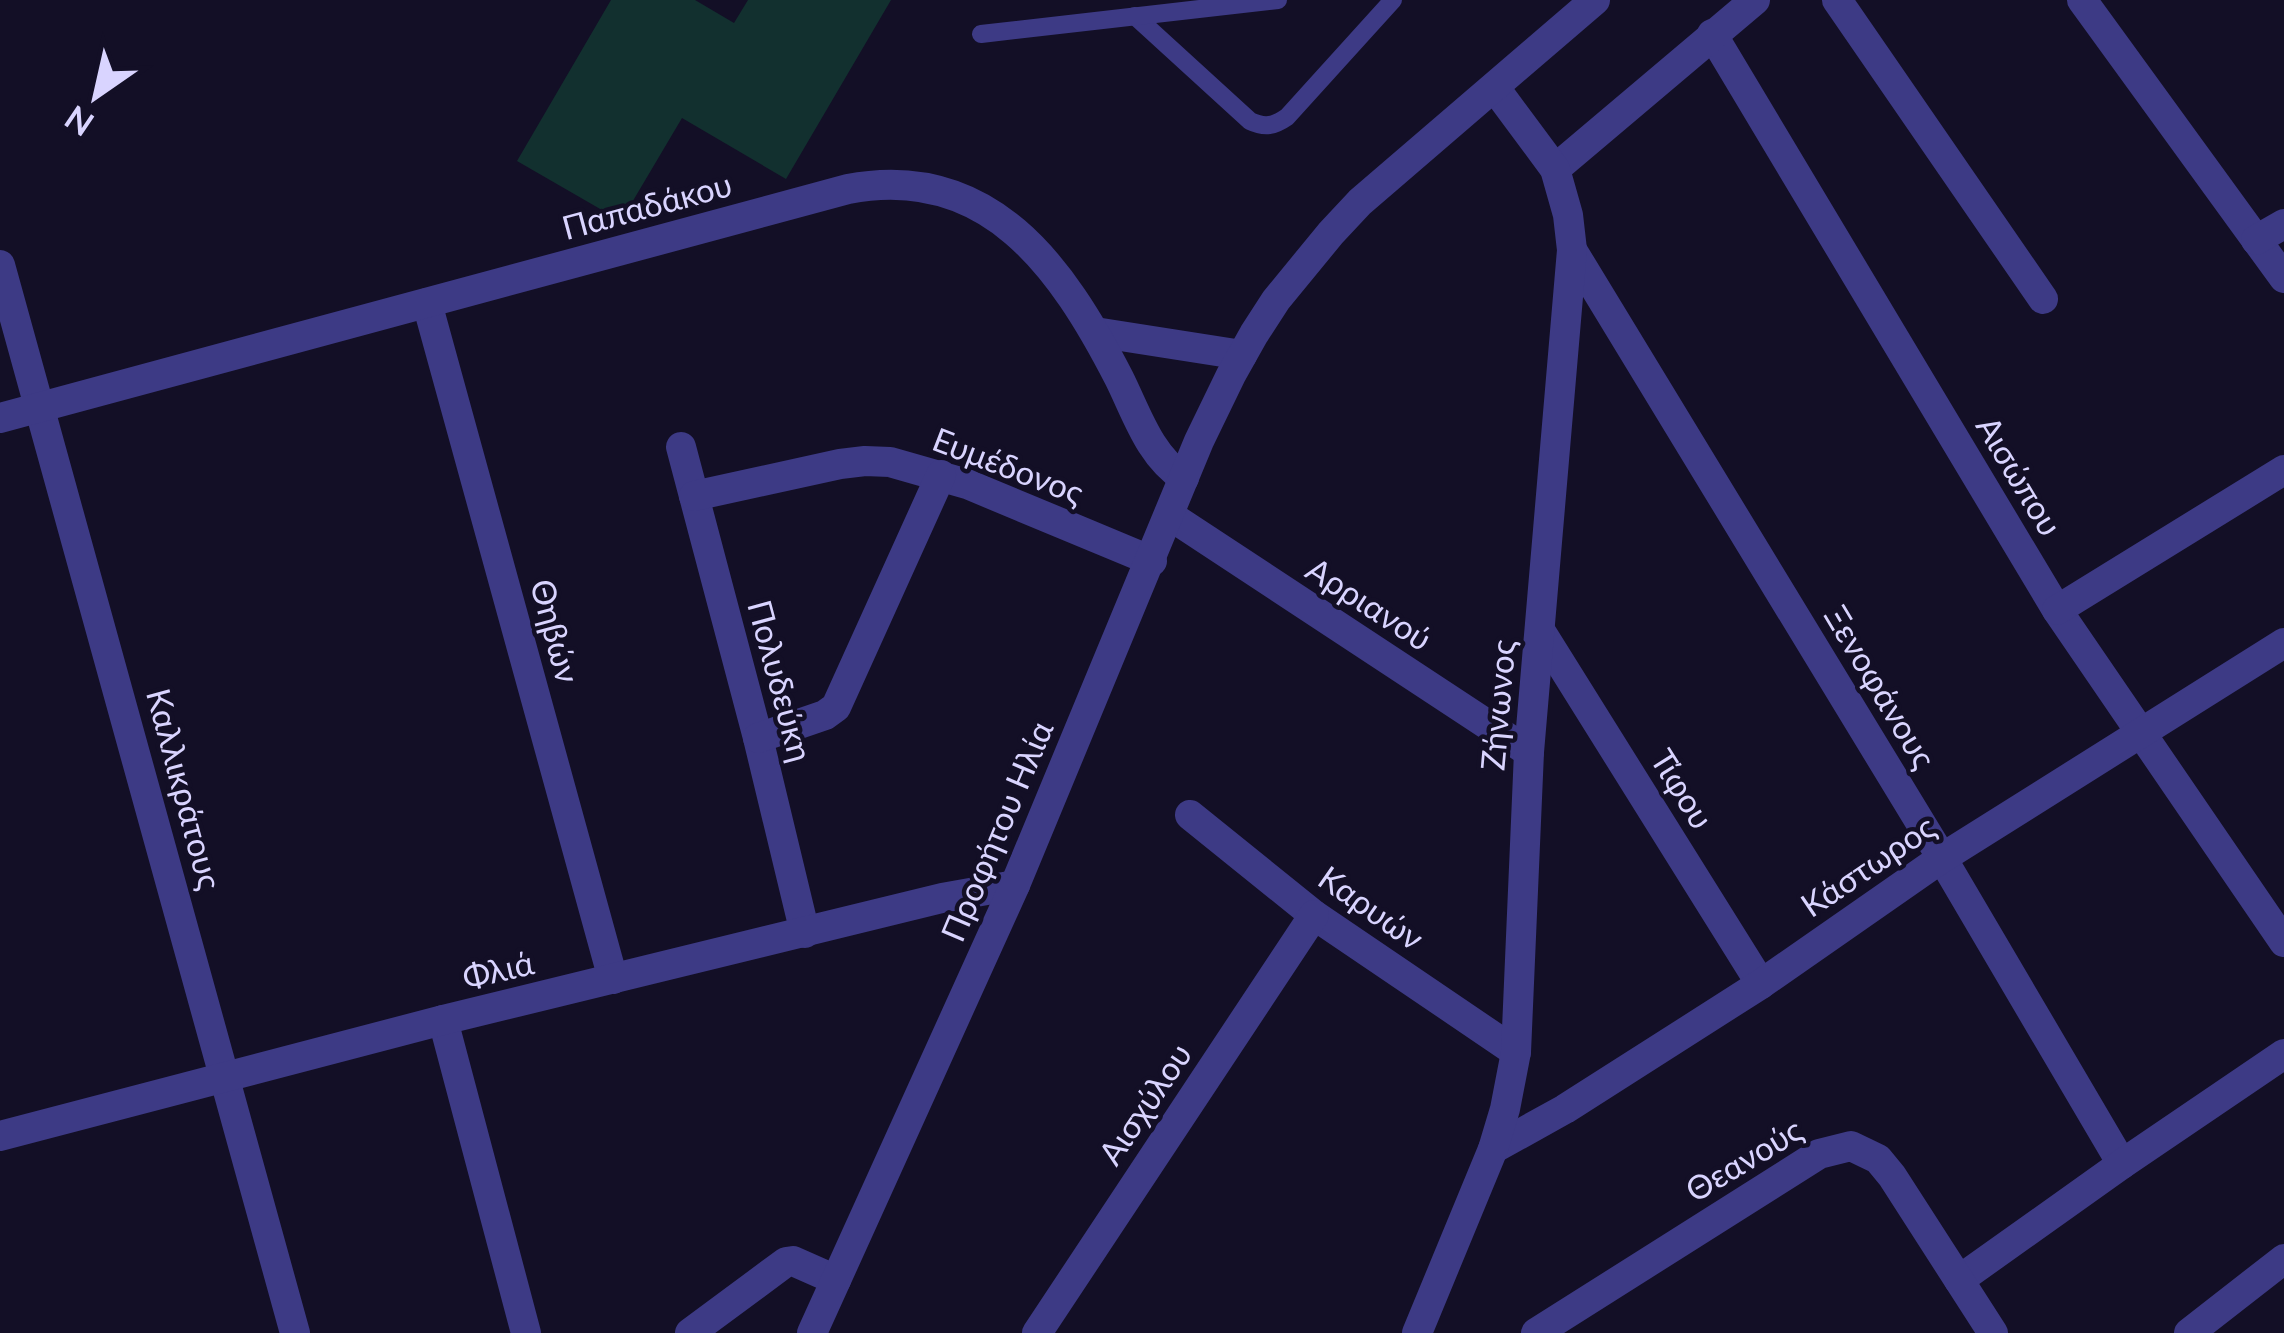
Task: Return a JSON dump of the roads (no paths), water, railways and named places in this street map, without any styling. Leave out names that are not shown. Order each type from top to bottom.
[{"type":"street","points":[[1556,169],[1755,0]]},
{"type":"street","points":[[1837,0],[2043,299]]},
{"type":"street","points":[[2082,0],[2284,278]]},
{"type":"street","name":"Προφήτου Ηλία","points":[[812,1333],[1016,885],[1184,478],[1242,356],[1276,300],[1360,202],[1495,88],[1588,1]]},
{"type":"street","name":"Αισώπου","points":[[1712,34],[2057,610],[2284,942]]},
{"type":"street","name":"Ζήνωνος","points":[[1417,1333],[1493,1149],[1516,1052],[1529,752],[1572,250],[1556,169],[1495,88]]},
{"type":"street","name":"Παπαδάκου","points":[[0,418],[848,189],[897,184],[939,190],[970,201],[995,216],[1044,259],[1095,332],[1157,453],[1184,478]]},
{"type":"street","points":[[2256,240],[2284,224]]},
{"type":"street","name":"Ξενοφάνους","points":[[1572,250],[2122,1164]]},
{"type":"street","name":"Καλλικράτους","points":[[0,265],[295,1333]]},
{"type":"street","name":"Θηβών","points":[[427,303],[613,979]]},
{"type":"street","points":[[1095,332],[1242,356]]},
{"type":"street","name":"Πολυδεύκη","points":[[681,447],[806,933]]},
{"type":"street","name":"Ευμέδονος","points":[[694,496],[840,464],[890,462],[940,475],[1152,561]]},
{"type":"street","points":[[2057,610],[2284,470]]},
{"type":"street","points":[[758,738],[836,707],[940,475]]},
{"type":"street","name":"Αρριανού","points":[[1169,515],[1529,752]]},
{"type":"street","name":"Τίφου","points":[[1541,632],[1761,984]]},
{"type":"street","name":"Κάστωρος","points":[[1493,1149],[1761,984],[1942,858],[2284,643]]},
{"type":"street","name":"Καρυών","points":[[1190,815],[1314,915],[1516,1052]]},
{"type":"street","name":"Φλιά","points":[[0,1136],[442,1020],[942,898],[1016,885]]},
{"type":"street","name":"Αισχύλου","points":[[1037,1333],[1314,915]]},
{"type":"street","points":[[442,1020],[526,1333]]},
{"type":"street","points":[[1959,1280],[2284,1054]]},
{"type":"street","name":"Θεανούς","points":[[1536,1333],[1819,1154],[1851,1145],[1879,1160],[1892,1176],[1993,1333]]},
{"type":"street","points":[[2189,1333],[2284,1259]]},
{"type":"street","points":[[690,1333],[786,1262],[836,1280]]},
{"type":"lane","points":[[981,34],[1278,0]]},
{"type":"lane","points":[[1135,16],[1250,121],[1267,126],[1287,117],[1393,0]]}]
